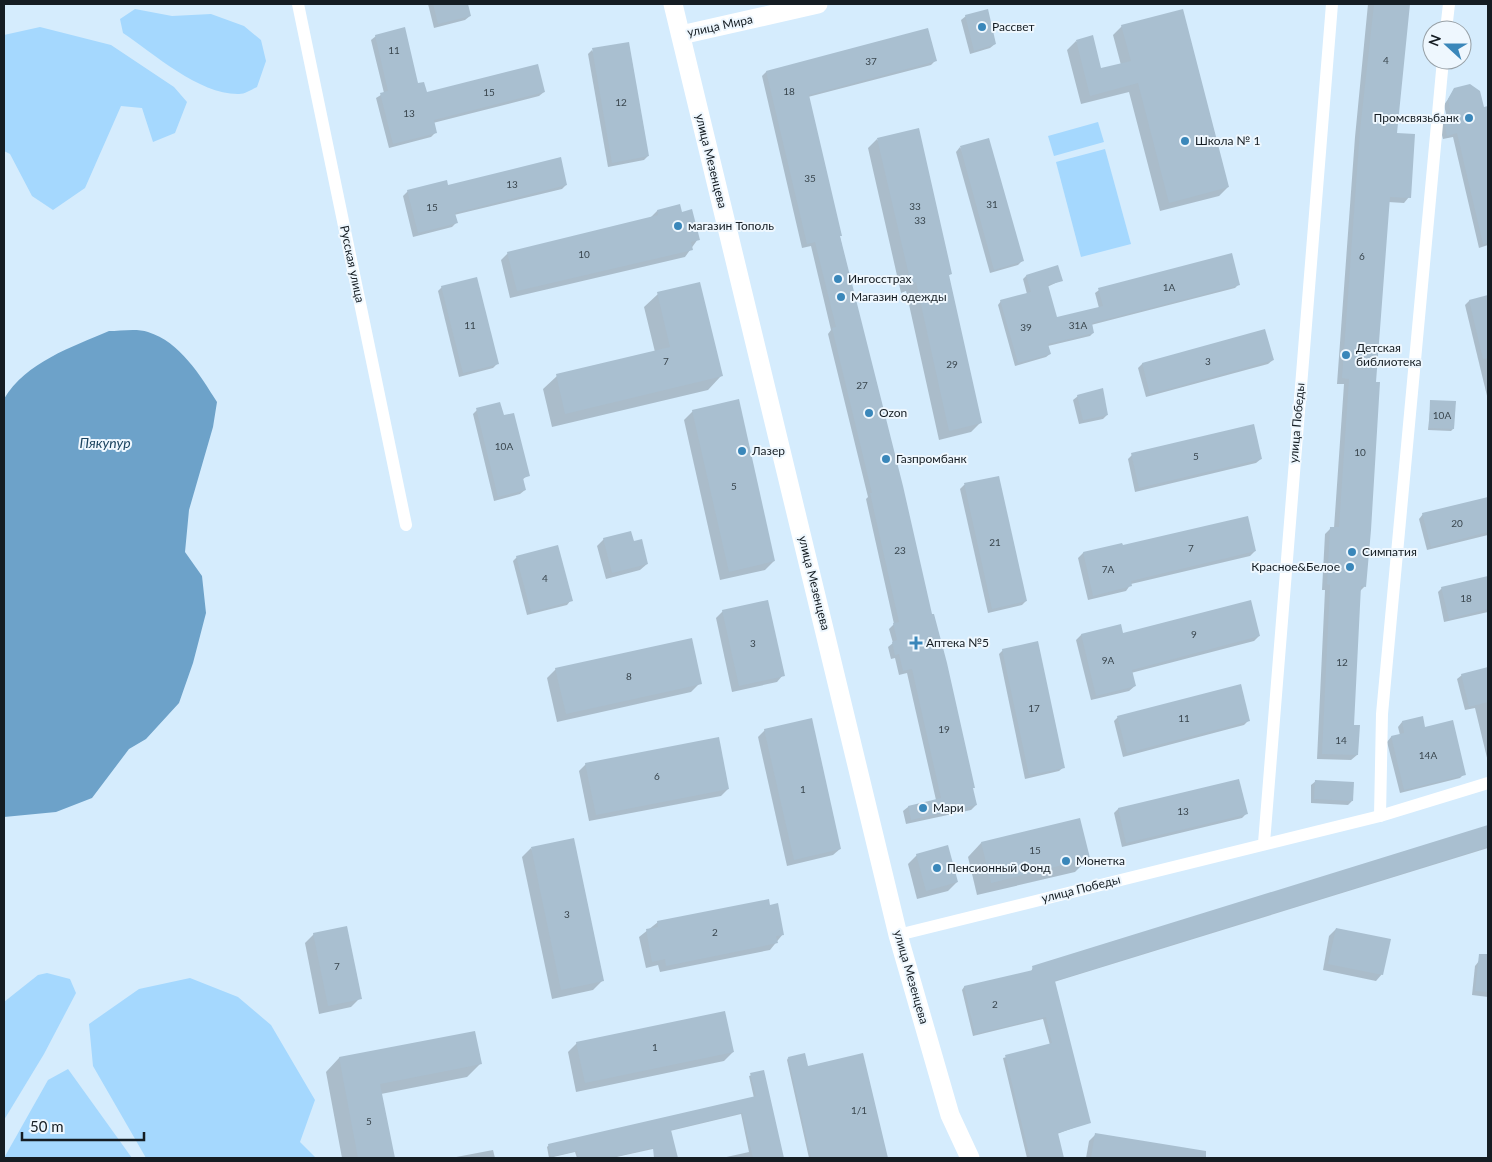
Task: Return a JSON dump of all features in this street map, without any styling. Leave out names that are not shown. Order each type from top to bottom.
[{"type":"main road","name":"улица Мезенцева","points":[[673,4],[898,935],[950,1115],[970,1158]]},
{"type":"main road","name":"улица Мира","points":[[681,34],[818,4]]},
{"type":"street","name":"Русская улица","points":[[298,4],[406,525]]},
{"type":"street","name":"улица Победы","points":[[1264,843],[1332,4]]},
{"type":"street","points":[[1447,20],[1449,4]]},
{"type":"street","points":[[1380,816],[1382,714],[1442,70]]},
{"type":"street","name":"улица Победы","points":[[898,935],[1264,843],[1380,816],[1488,783]]},
{"type":"shaded area","points":[[135,9],[172,16],[211,14],[244,26],[261,40],[266,61],[257,87],[241,94],[224,93],[193,81],[178,72],[123,33],[120,19]]},
{"type":"shaded area","points":[[40,27],[111,45],[174,87],[187,102],[175,133],[153,142],[142,108],[121,106],[85,188],[53,210],[32,196],[10,154],[4,151],[4,35]]},
{"type":"shaded area","points":[[1098,122],[1104,142],[1054,156],[1048,136]]},
{"type":"shaded area","points":[[1105,149],[1131,244],[1081,257],[1056,162]]},
{"type":"shaded area","points":[[47,973],[70,979],[76,993],[44,1054],[4,1120],[4,1002],[38,975]]},
{"type":"shaded area","points":[[190,978],[238,997],[271,1025],[315,1100],[300,1142],[316,1158],[146,1158],[93,1066],[89,1024],[139,989]]},
{"type":"shaded area","points":[[68,1069],[132,1158],[4,1158],[48,1080]]},
{"type":"water","name":"Пякупур","points":[[109,331],[144,331],[170,343],[204,381],[217,402],[213,427],[189,510],[185,552],[202,576],[206,613],[193,663],[179,703],[146,739],[129,749],[92,798],[56,812],[4,817],[4,399],[13,386],[37,365],[65,350]]},
{"type":"building","points":[[433,4],[468,4],[471,16],[438,24]]},
{"type":"building","points":[[1374,4],[1410,4],[1397,133],[1415,134],[1411,198],[1390,197],[1376,382],[1380,382],[1371,530],[1366,587],[1361,586],[1354,725],[1360,725],[1358,755],[1322,754],[1330,585],[1327,584],[1330,527],[1339,527],[1349,379],[1342,378],[1360,130]]},
{"type":"building","points":[[988,9],[996,44],[974,51],[965,15]]},
{"type":"building","name":"Школа № 1","points":[[1183,9],[1229,187],[1169,203],[1138,83],[1090,96],[1076,40],[1093,35],[1101,68],[1131,61],[1121,25]]},
{"type":"building","points":[[405,27],[418,83],[424,82],[427,92],[538,64],[545,92],[434,120],[437,133],[393,144],[380,93],[388,91],[375,35]]},
{"type":"building","points":[[928,28],[937,61],[809,95],[842,236],[840,236],[903,486],[932,614],[934,614],[947,663],[975,788],[973,788],[977,805],[911,820],[908,806],[941,798],[912,669],[903,671],[899,654],[895,655],[892,642],[897,640],[893,623],[899,622],[870,493],[872,493],[832,328],[836,327],[815,242],[807,244],[766,71]]},
{"type":"building","points":[[629,42],[649,156],[612,163],[592,48]]},
{"type":"building","points":[[1470,84],[1480,91],[1484,107],[1488,106],[1488,243],[1483,244],[1457,133],[1447,136],[1445,126],[1446,117],[1451,116],[1448,99],[1454,88]]},
{"type":"building","points":[[919,128],[952,274],[949,275],[982,423],[949,431],[916,282],[911,284],[877,138]]},
{"type":"building","points":[[989,138],[1024,261],[994,270],[960,146]]},
{"type":"building","points":[[561,157],[567,185],[455,213],[458,223],[418,233],[407,190],[447,180],[448,185]]},
{"type":"building","points":[[680,204],[682,212],[692,209],[700,240],[691,242],[693,250],[517,291],[507,252],[658,215],[657,210]]},
{"type":"building","points":[[1232,253],[1240,285],[1092,323],[1094,333],[1048,344],[1051,354],[1018,363],[1000,300],[1031,292],[1026,275],[1058,265],[1063,281],[1048,285],[1057,317],[1103,306],[1098,288]]},
{"type":"building","points":[[477,277],[499,364],[463,373],[441,286]]},
{"type":"building","points":[[700,282],[723,376],[565,414],[556,374],[670,347],[657,292]]},
{"type":"building","points":[[1488,295],[1488,358],[1483,359],[1469,300]]},
{"type":"building","points":[[1265,329],[1274,360],[1150,394],[1142,363]]},
{"type":"building","points":[[1103,388],[1108,415],[1083,420],[1077,395]]},
{"type":"building","points":[[739,399],[775,561],[729,572],[692,410]]},
{"type":"building","points":[[1430,400],[1456,401],[1454,429],[1429,428]]},
{"type":"building","points":[[500,402],[504,415],[514,413],[530,476],[523,478],[526,490],[498,497],[476,408]]},
{"type":"building","points":[[1254,424],[1262,459],[1139,488],[1131,453]]},
{"type":"building","points":[[999,476],[1027,601],[992,609],[964,483]]},
{"type":"building","points":[[1488,497],[1488,532],[1431,547],[1422,513]]},
{"type":"building","points":[[1248,516],[1256,551],[1131,581],[1132,586],[1093,596],[1083,552],[1122,543],[1123,545]]},
{"type":"building","points":[[631,531],[634,541],[642,539],[648,564],[612,573],[603,538]]},
{"type":"building","points":[[558,545],[573,601],[531,612],[516,556]]},
{"type":"building","points":[[1488,576],[1488,609],[1449,619],[1441,587]]},
{"type":"building","points":[[768,600],[785,676],[739,686],[722,610]]},
{"type":"building","points":[[1251,600],[1260,636],[1132,670],[1136,686],[1096,696],[1081,634],[1121,624],[1123,633]]},
{"type":"building","points":[[692,638],[702,684],[566,714],[555,668]]},
{"type":"building","points":[[1038,641],[1065,768],[1029,775],[1002,649]]},
{"type":"building","points":[[1488,667],[1488,702],[1469,707],[1461,674]]},
{"type":"building","points":[[1241,684],[1250,721],[1127,753],[1117,716]]},
{"type":"building","points":[[1423,716],[1425,727],[1453,720],[1466,775],[1404,790],[1391,736],[1404,733],[1402,721]]},
{"type":"building","points":[[812,718],[841,849],[794,860],[764,729]]},
{"type":"building","points":[[719,737],[729,789],[596,815],[585,763]]},
{"type":"building","points":[[1239,779],[1248,814],[1126,843],[1118,808]]},
{"type":"building","points":[[1315,780],[1354,782],[1353,801],[1314,799]]},
{"type":"building","points":[[1080,818],[1090,858],[991,883],[981,842]]},
{"type":"building","points":[[1488,825],[1488,847],[1055,981],[1091,1123],[1058,1133],[1064,1158],[1030,1158],[1005,1055],[1052,1043],[1046,1017],[975,1034],[964,986],[1033,970],[1032,966]]},
{"type":"building","points":[[574,838],[604,981],[561,990],[531,847]]},
{"type":"building","name":"Пенсионный Фонд","points":[[948,845],[958,882],[926,891],[916,854]]},
{"type":"building","points":[[769,899],[770,905],[778,903],[784,935],[776,936],[778,943],[666,966],[665,959],[652,962],[646,929],[658,927],[657,921]]},
{"type":"building","points":[[347,926],[362,999],[328,1006],[313,933]]},
{"type":"building","points":[[1336,928],[1391,939],[1383,975],[1328,964]]},
{"type":"building","points":[[1479,954],[1488,954],[1488,992],[1475,991]]},
{"type":"building","points":[[725,1011],[734,1052],[585,1083],[576,1042]]},
{"type":"building","points":[[475,1031],[482,1064],[380,1084],[395,1158],[358,1158],[339,1057]]},
{"type":"building","points":[[805,1053],[808,1066],[863,1053],[888,1158],[811,1158],[788,1057]]},
{"type":"building","points":[[764,1070],[784,1158],[753,1158],[742,1113],[671,1130],[678,1158],[654,1158],[653,1148],[610,1158],[578,1158],[577,1151],[551,1157],[548,1144],[756,1096],[750,1073]]},
{"type":"building","points":[[1095,1133],[1206,1151],[1206,1158],[1091,1158]]},
{"type":"place","name":"Рассвет","points":[[982,27]]},
{"type":"place","name":"Промсвязьбанк","points":[[1469,118]]},
{"type":"place","name":"Школа № 1","points":[[1185,141]]},
{"type":"place","name":"магазин Тополь","points":[[678,226]]},
{"type":"place","name":"Ингосстрах","points":[[838,279]]},
{"type":"place","name":"Магазин одежды","points":[[841,297]]},
{"type":"place","name":"Детская библиотека","points":[[1346,355]]},
{"type":"place","name":"Ozon","points":[[869,413]]},
{"type":"place","name":"Лазер","points":[[742,451]]},
{"type":"place","name":"Газпромбанк","points":[[886,459]]},
{"type":"place","name":"Симпатия","points":[[1352,552]]},
{"type":"place","name":"Красное&Белое","points":[[1350,567]]},
{"type":"place","name":"Аптека №5","points":[[916,643]]},
{"type":"place","name":"Мари","points":[[923,808]]},
{"type":"place","name":"Монетка","points":[[1066,861]]},
{"type":"place","name":"Пенсионный Фонд","points":[[937,868]]}]
